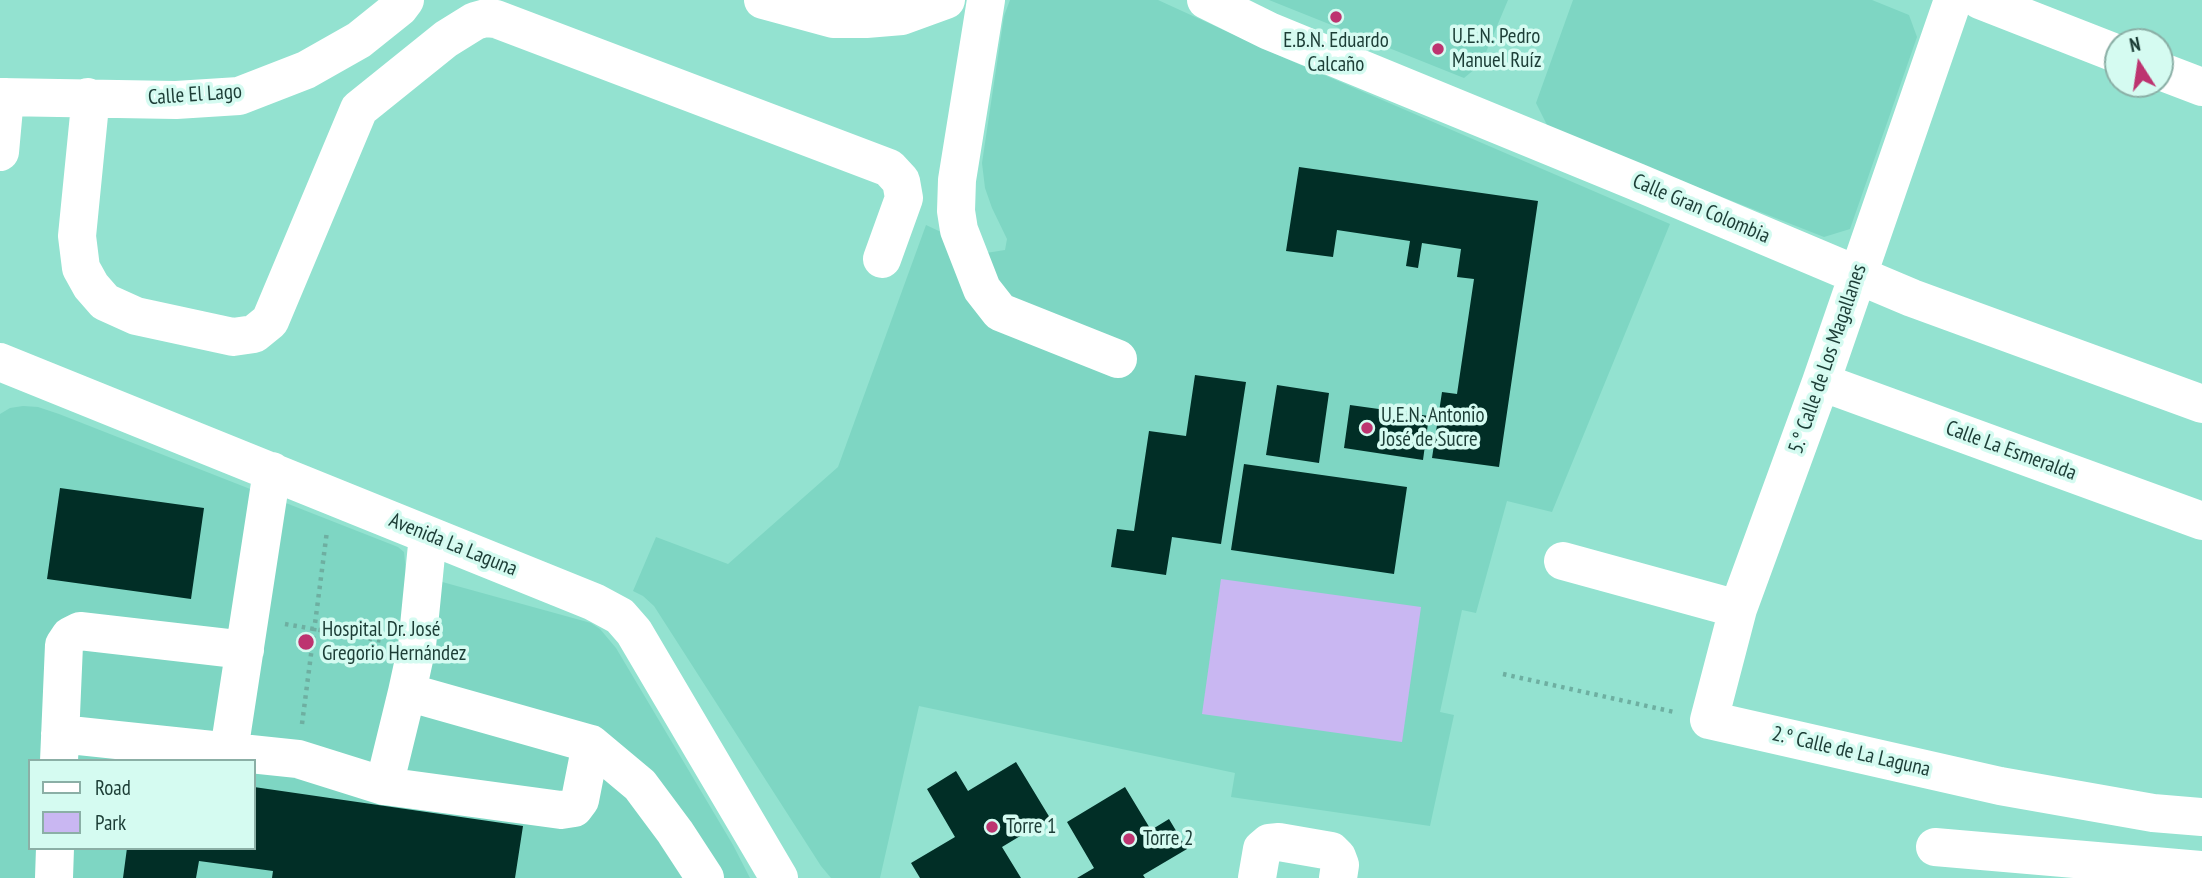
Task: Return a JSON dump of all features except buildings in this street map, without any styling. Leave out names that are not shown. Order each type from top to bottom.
[{"type":"street","name":"Calle El Lago","points":[[2,97],[176,100],[239,96],[317,64],[359,40],[405,0]]},
{"type":"street","points":[[763,0],[833,19],[902,16],[946,0]]},
{"type":"street","points":[[986,0],[957,180],[956,211],[959,230],[982,289],[1000,312],[1118,359]]},
{"type":"street","name":"Calle Gran Colombia","points":[[1206,0],[1269,31],[1912,299],[2202,404]]},
{"type":"street","name":"5.° Calle de Los Magallanes","points":[[1709,719],[1738,609],[1821,382],[1953,0]]},
{"type":"street","points":[[1980,0],[2104,49]]},
{"type":"street","points":[[88,97],[90,105],[77,236],[81,268],[91,286],[105,302],[136,316],[233,337],[254,334],[270,321],[359,109],[446,39],[475,21],[486,18],[496,19],[889,168],[901,181],[904,198],[882,259]]},
{"type":"street","points":[[2174,76],[2202,87]]},
{"type":"street","points":[[0,152],[2,97]]},
{"type":"street","name":"Avenida La Laguna","points":[[0,362],[594,602],[620,616],[634,632],[779,878]]},
{"type":"street","name":"Calle La Esmeralda","points":[[1821,382],[2202,521]]},
{"type":"street","points":[[229,751],[272,471]]},
{"type":"street","points":[[384,786],[417,646],[428,535]]},
{"type":"street","points":[[1563,561],[1738,609]]},
{"type":"street","points":[[247,634],[80,631],[70,636],[64,645],[60,747],[229,751],[298,759],[384,786],[561,810],[574,808],[580,800],[591,744]]},
{"type":"street","points":[[407,692],[591,744],[640,785],[705,878]]},
{"type":"street","name":"2.° Calle de La Laguna","points":[[1709,719],[2000,786],[2153,813],[2202,817]]},
{"type":"street","points":[[1257,878],[1262,849],[1269,843],[1279,842],[1331,851],[1340,865],[1338,878]]},
{"type":"street","points":[[1935,847],[2202,870]]},
{"type":"street","points":[[54,878],[55,850]]},
{"type":"path","points":[[298,759],[332,496]]},
{"type":"path","points":[[247,634],[314,629],[417,646]]},
{"type":"path","points":[[1503,674],[1709,719]]},
{"type":"shaded area","points":[[1010,0],[1158,0],[1287,59],[1670,224],[1552,512],[1507,501],[1476,613],[1462,610],[1440,712],[1454,715],[1430,826],[1231,797],[1235,773],[919,706],[880,878],[831,878],[654,606],[633,591],[656,537],[728,564],[838,467],[926,225],[986,253],[1005,250],[1007,239],[985,188],[982,163],[1004,16]]},
{"type":"shaded area","name":"U.E.N. Pedro Manuel Ruíz","points":[[1269,0],[1508,0],[1481,64],[1464,78]]},
{"type":"shaded area","points":[[1573,0],[1872,0],[1909,15],[1917,37],[1850,229],[1824,237],[1549,129],[1536,103]]},
{"type":"shaded area","name":"Hospital Dr. José Gregorio Hernández","points":[[23,406],[38,407],[59,414],[398,547],[404,552],[406,572],[591,623],[600,629],[616,648],[750,878],[0,878],[0,414],[10,408]]},
{"type":"green space","points":[[1221,579],[1421,607],[1402,742],[1202,714]]},
{"type":"place","name":"E.B.N. Eduardo Calcaño","points":[[1336,17]]},
{"type":"place","name":"U.E.N. Pedro Manuel Ruíz","points":[[1438,49]]},
{"type":"place","name":"U.E.N. Antonio José de Sucre","points":[[1367,428]]},
{"type":"place","name":"Hospital Dr. José Gregorio Hernández","points":[[306,642]]},
{"type":"place","name":"Torre 1","points":[[992,827]]},
{"type":"place","name":"Torre 2","points":[[1129,839]]}]
